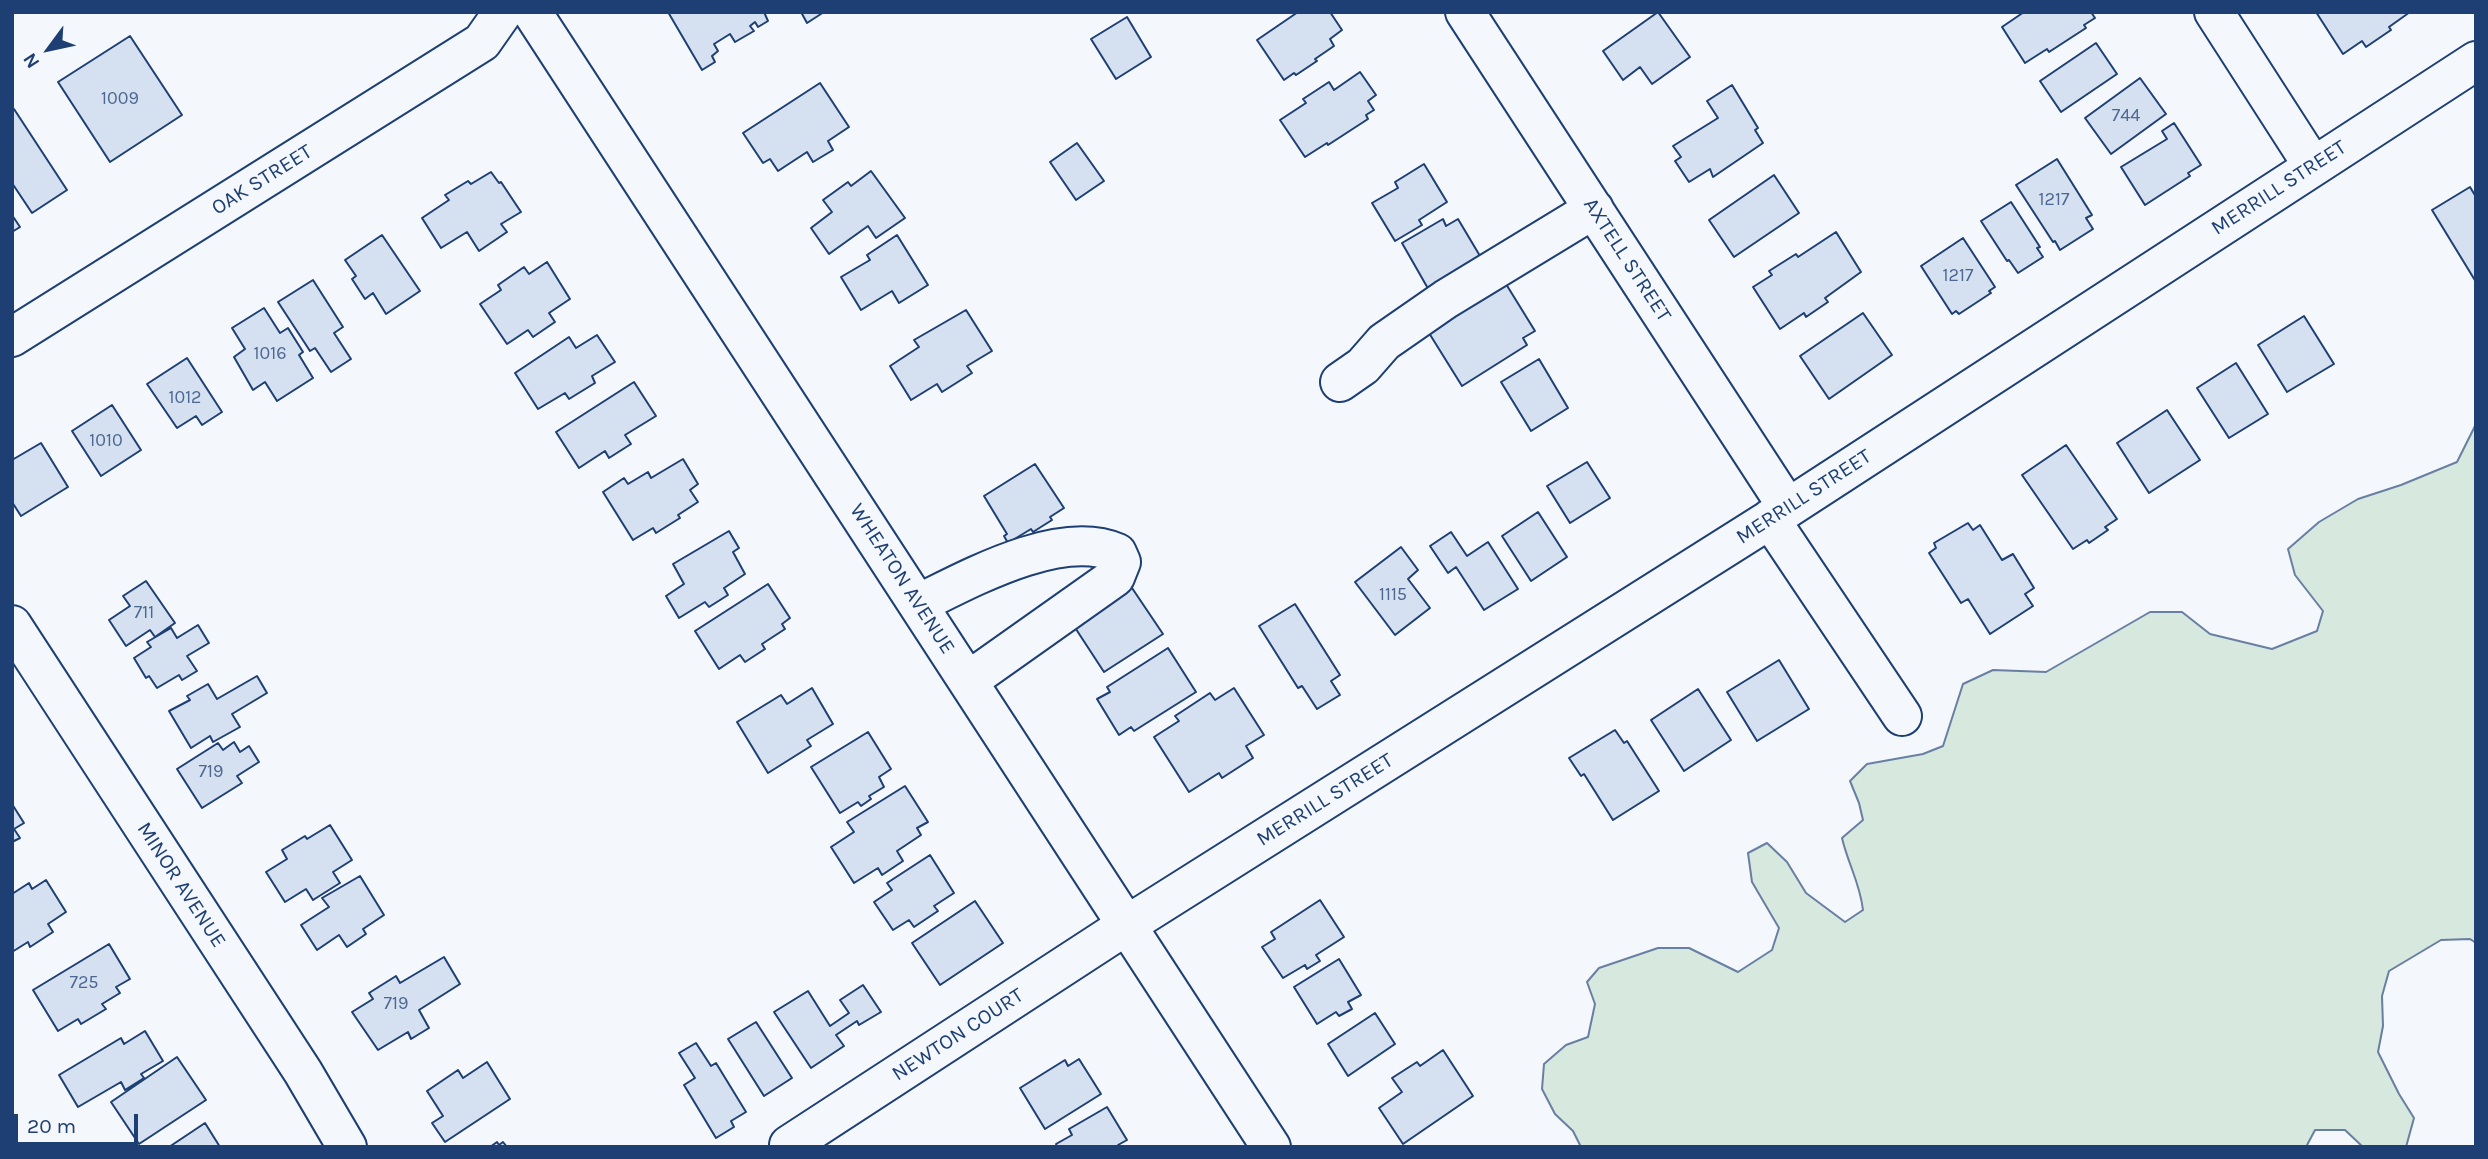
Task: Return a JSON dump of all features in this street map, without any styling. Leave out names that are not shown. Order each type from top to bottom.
[{"type":"street","name":"OAK STREET","points":[[12,337],[482,41],[503,12]]},
{"type":"street","name":"WHEATON AVENUE","points":[[532,12],[1271,1147]]},
{"type":"street","name":"AXTELL STREET","points":[[1465,12],[1594,209],[1902,716]]},
{"type":"street","points":[[2214,12],[2313,166]]},
{"type":"street","name":"MERRILL STREET","points":[[1127,925],[1779,514],[2476,61]]},
{"type":"street","points":[[1340,382],[1363,366],[1384,342],[1446,299],[1594,209]]},
{"type":"street","points":[[918,604],[993,567],[1059,548],[1094,547],[1117,553],[1121,562],[1115,576],[968,681]]},
{"type":"street","name":"MINOR AVENUE","points":[[12,625],[303,1072],[347,1147]]},
{"type":"street","name":"NEWTON COURT","points":[[789,1145],[1127,925]]},
{"type":"shaded area","points":[[2476,424],[2476,943],[2470,939],[2441,940],[2389,971],[2382,996],[2383,1026],[2378,1052],[2414,1118],[2406,1147],[2363,1147],[2345,1130],[2315,1130],[2306,1147],[1581,1147],[1573,1131],[1555,1114],[1542,1089],[1544,1064],[1566,1045],[1588,1037],[1595,1004],[1587,982],[1599,968],[1658,948],[1689,948],[1738,972],[1772,950],[1779,928],[1752,882],[1748,853],[1767,843],[1787,862],[1806,893],[1845,922],[1863,910],[1842,838],[1863,820],[1850,781],[1867,764],[1923,754],[1943,746],[1963,684],[1993,670],[2046,672],[2150,612],[2182,612],[2210,634],[2272,649],[2317,631],[2323,611],[2295,575],[2288,549],[2319,522],[2358,499],[2457,462]]},
{"type":"building","points":[[668,12],[764,12],[768,21],[758,27],[755,22],[750,26],[754,31],[735,42],[730,34],[714,44],[718,51],[712,56],[715,62],[702,70]]},
{"type":"building","points":[[801,12],[824,12],[807,23]]},
{"type":"building","points":[[1298,12],[1330,12],[1342,30],[1330,39],[1334,46],[1315,59],[1317,61],[1284,80],[1257,40]]},
{"type":"building","points":[[1658,12],[1690,57],[1652,84],[1640,67],[1623,80],[1603,51]]},
{"type":"building","points":[[2024,12],[2091,12],[2095,18],[2084,25],[2086,28],[2049,52],[2047,49],[2025,63],[2002,27]]},
{"type":"building","points":[[2316,12],[2410,12],[2389,27],[2391,30],[2366,47],[2362,41],[2343,54]]},
{"type":"building","points":[[1127,17],[1151,57],[1116,79],[1091,39]]},
{"type":"building","points":[[130,36],[182,115],[110,162],[58,82]]},
{"type":"building","points":[[2096,43],[2117,74],[2061,112],[2040,81]]},
{"type":"building","points":[[1360,72],[1376,95],[1368,101],[1374,110],[1366,115],[1368,119],[1305,157],[1280,120],[1306,103],[1303,99],[1329,82],[1334,90]]},
{"type":"building","points":[[2140,78],[2166,114],[2111,154],[2085,118]]},
{"type":"building","points":[[820,83],[849,127],[828,141],[833,150],[813,162],[807,152],[778,171],[770,159],[763,163],[743,133]]},
{"type":"building","points":[[1732,85],[1758,128],[1755,130],[1763,143],[1713,177],[1710,169],[1689,182],[1675,161],[1681,157],[1673,146],[1718,118],[1707,101]]},
{"type":"building","points":[[14,109],[67,190],[32,213],[12,183]]},
{"type":"building","points":[[2174,123],[2201,165],[2188,173],[2190,176],[2145,205],[2121,167],[2167,139],[2162,131]]},
{"type":"building","points":[[1077,143],[1104,181],[1076,200],[1050,162]]},
{"type":"building","points":[[2057,159],[2092,215],[2086,218],[2093,229],[2060,250],[2016,185]]},
{"type":"building","points":[[1424,164],[1447,202],[1419,220],[1422,225],[1395,241],[1372,203],[1398,188],[1395,182]]},
{"type":"building","points":[[871,171],[905,218],[876,238],[868,226],[829,254],[811,228],[832,212],[823,200],[848,182],[851,186]]},
{"type":"building","points":[[491,172],[521,212],[501,224],[507,232],[479,251],[467,232],[441,248],[422,218],[449,200],[445,195],[468,181],[471,184]]},
{"type":"building","points":[[1774,175],[1799,213],[1734,257],[1709,220]]},
{"type":"building","points":[[2470,187],[2476,197],[2476,282],[2432,210]]},
{"type":"building","points":[[2011,202],[2040,247],[2037,248],[2043,257],[2018,273],[1981,221]]},
{"type":"building","points":[[12,215],[20,227],[12,232]]},
{"type":"building","points":[[1443,219],[1446,226],[1458,219],[1483,261],[1430,292],[1402,243]]},
{"type":"building","points":[[1836,232],[1861,272],[1825,298],[1828,302],[1806,317],[1804,313],[1780,329],[1753,287],[1772,275],[1769,271],[1796,254],[1798,257]]},
{"type":"building","points":[[382,235],[420,291],[386,314],[373,293],[365,299],[352,279],[356,276],[345,260]]},
{"type":"building","points":[[897,235],[928,285],[899,303],[892,291],[861,310],[841,277],[870,260],[867,255]]},
{"type":"building","points":[[1963,238],[1995,287],[1989,291],[1991,293],[1959,314],[1956,311],[1952,314],[1921,266]]},
{"type":"building","points":[[547,262],[570,299],[549,313],[555,322],[533,337],[528,330],[507,344],[480,304],[501,290],[498,285],[524,267],[529,274]]},
{"type":"building","points":[[313,280],[343,327],[334,333],[351,359],[331,372],[315,348],[310,351],[278,302]]},
{"type":"building","points":[[1506,284],[1535,331],[1523,338],[1527,345],[1462,386],[1429,333]]},
{"type":"building","points":[[264,308],[280,333],[288,328],[303,352],[299,355],[313,378],[277,401],[265,382],[253,390],[234,357],[245,349],[232,328]]},
{"type":"building","points":[[966,310],[992,351],[967,366],[972,373],[942,392],[937,384],[911,400],[890,366],[919,347],[914,340]]},
{"type":"building","points":[[1863,313],[1892,355],[1829,399],[1800,356]]},
{"type":"building","points":[[2304,316],[2334,364],[2287,392],[2258,345]]},
{"type":"building","points":[[597,335],[615,362],[592,376],[595,383],[569,399],[565,393],[538,409],[515,373],[569,337],[576,348]]},
{"type":"building","points":[[187,358],[222,412],[202,425],[196,416],[177,428],[147,384]]},
{"type":"building","points":[[1539,359],[1568,408],[1531,431],[1501,382]]},
{"type":"building","points":[[2236,363],[2268,414],[2229,438],[2197,388]]},
{"type":"building","points":[[634,382],[656,416],[625,435],[631,444],[609,458],[605,451],[579,468],[556,432]]},
{"type":"building","points":[[112,405],[141,450],[101,476],[72,431]]},
{"type":"building","points":[[2167,410],[2200,460],[2149,493],[2117,443]]},
{"type":"building","points":[[41,443],[68,487],[21,516],[12,502],[12,460]]},
{"type":"building","points":[[2066,445],[2117,519],[2105,527],[2108,530],[2089,543],[2087,540],[2073,549],[2022,475]]},
{"type":"building","points":[[683,459],[698,484],[690,490],[698,502],[678,515],[680,518],[656,533],[653,528],[633,540],[603,492],[624,478],[628,484],[648,472],[651,478]]},
{"type":"building","points":[[1587,462],[1610,498],[1570,523],[1547,486]]},
{"type":"building","points":[[1035,464],[1064,508],[1050,517],[1052,520],[1033,532],[1031,529],[1008,543],[1004,536],[1007,534],[984,496]]},
{"type":"building","points":[[1538,512],[1567,557],[1531,581],[1502,536]]},
{"type":"building","points":[[1968,523],[1973,530],[1980,525],[2002,560],[2013,554],[2034,588],[2025,594],[2033,606],[1990,634],[1968,599],[1961,603],[1929,553],[1936,548],[1934,543]]},
{"type":"building","points":[[729,531],[739,548],[733,552],[745,574],[724,588],[728,595],[709,607],[705,602],[679,618],[666,596],[684,584],[673,564]]},
{"type":"building","points":[[1451,532],[1467,556],[1488,542],[1518,589],[1484,610],[1456,567],[1448,573],[1430,546]]},
{"type":"building","points":[[1401,547],[1418,570],[1408,579],[1430,608],[1395,635],[1355,582]]},
{"type":"building","points":[[146,581],[175,623],[155,637],[150,630],[126,646],[109,620],[130,606],[123,596]]},
{"type":"building","points":[[768,584],[790,618],[782,624],[785,629],[762,644],[765,649],[745,662],[740,655],[719,669],[695,631]]},
{"type":"building","points":[[1130,585],[1163,634],[1104,672],[1072,623]]},
{"type":"building","points":[[1295,604],[1340,675],[1331,681],[1340,695],[1317,709],[1302,686],[1298,688],[1259,626]]},
{"type":"building","points":[[198,625],[209,643],[187,656],[197,671],[182,680],[179,675],[157,688],[149,676],[146,678],[134,658],[151,647],[147,642],[171,628],[177,638]]},
{"type":"building","points":[[1168,648],[1196,692],[1134,731],[1131,727],[1119,735],[1097,699],[1110,692],[1107,687]]},
{"type":"building","points":[[1779,660],[1809,709],[1757,741],[1727,692]]},
{"type":"building","points":[[257,676],[267,693],[232,714],[240,727],[213,742],[210,736],[191,748],[169,711],[190,700],[187,696],[208,684],[217,699]]},
{"type":"building","points":[[812,688],[833,724],[807,740],[811,746],[768,773],[737,722],[781,695],[787,704]]},
{"type":"building","points":[[1234,688],[1264,735],[1246,746],[1253,758],[1222,778],[1219,773],[1189,792],[1154,737],[1179,721],[1175,716],[1210,693],[1215,700]]},
{"type":"building","points":[[1698,689],[1731,740],[1684,771],[1651,720]]},
{"type":"building","points":[[1615,730],[1624,743],[1627,741],[1659,791],[1613,820],[1584,774],[1581,776],[1569,758]]},
{"type":"building","points":[[868,732],[891,769],[879,777],[884,787],[869,796],[871,799],[861,806],[858,802],[840,813],[811,767]]},
{"type":"building","points":[[234,742],[240,752],[249,746],[259,762],[237,776],[242,783],[202,808],[177,769],[218,743],[223,750]]},
{"type":"building","points":[[905,786],[928,822],[917,828],[921,835],[897,851],[903,861],[882,875],[878,868],[854,883],[831,847],[854,832],[847,822]]},
{"type":"building","points":[[12,804],[24,823],[14,829],[20,838],[12,842]]},
{"type":"building","points":[[330,825],[352,860],[333,872],[340,883],[313,900],[306,889],[285,902],[266,872],[287,859],[282,850]]},
{"type":"building","points":[[930,855],[954,893],[934,906],[938,911],[914,927],[909,920],[893,930],[874,902],[892,890],[887,883]]},
{"type":"building","points":[[360,876],[384,915],[363,929],[366,934],[347,947],[339,935],[317,950],[301,925],[329,907],[322,898]]},
{"type":"building","points":[[46,880],[66,912],[48,924],[53,932],[30,947],[28,942],[12,952],[12,894],[29,883],[32,889]]},
{"type":"building","points":[[1320,900],[1344,937],[1316,955],[1320,961],[1307,969],[1305,965],[1283,978],[1262,947],[1275,939],[1271,932]]},
{"type":"building","points":[[975,901],[1003,943],[940,985],[912,943]]},
{"type":"building","points":[[109,944],[130,979],[116,987],[120,993],[102,1004],[106,1009],[81,1024],[78,1019],[58,1031],[33,990]]},
{"type":"building","points":[[444,957],[460,984],[419,1010],[429,1028],[411,1039],[408,1032],[378,1050],[352,1012],[373,999],[369,993],[396,976],[400,983]]},
{"type":"building","points":[[1339,959],[1361,995],[1348,1002],[1352,1009],[1339,1016],[1336,1012],[1317,1024],[1294,987]]},
{"type":"building","points":[[863,985],[881,1012],[859,1025],[857,1021],[836,1035],[844,1046],[811,1068],[774,1012],[808,991],[830,1026],[849,1013],[840,1000]]},
{"type":"building","points":[[1375,1013],[1395,1044],[1348,1076],[1328,1044]]},
{"type":"building","points":[[756,1022],[792,1078],[764,1096],[728,1039]]},
{"type":"building","points":[[145,1031],[163,1061],[141,1074],[144,1078],[125,1090],[121,1082],[78,1107],[59,1075],[121,1038],[124,1044]]},
{"type":"building","points":[[696,1043],[711,1066],[716,1063],[746,1112],[731,1121],[734,1127],[716,1138],[684,1085],[695,1078],[679,1053]]},
{"type":"building","points":[[1443,1050],[1473,1096],[1403,1144],[1379,1108],[1402,1092],[1392,1078],[1417,1062],[1420,1066]]},
{"type":"building","points":[[177,1057],[206,1100],[139,1144],[111,1102]]},
{"type":"building","points":[[1079,1059],[1101,1094],[1045,1129],[1020,1088],[1065,1060],[1068,1066]]},
{"type":"building","points":[[487,1062],[510,1099],[445,1142],[432,1123],[443,1116],[427,1091],[458,1070],[463,1078]]},
{"type":"building","points":[[1107,1107],[1127,1140],[1118,1145],[1119,1147],[1057,1147],[1056,1144],[1072,1135],[1069,1129]]},
{"type":"building","points":[[205,1123],[220,1147],[169,1147]]},
{"type":"building","points":[[497,1142],[499,1145],[503,1142],[507,1147],[490,1147]]}]
